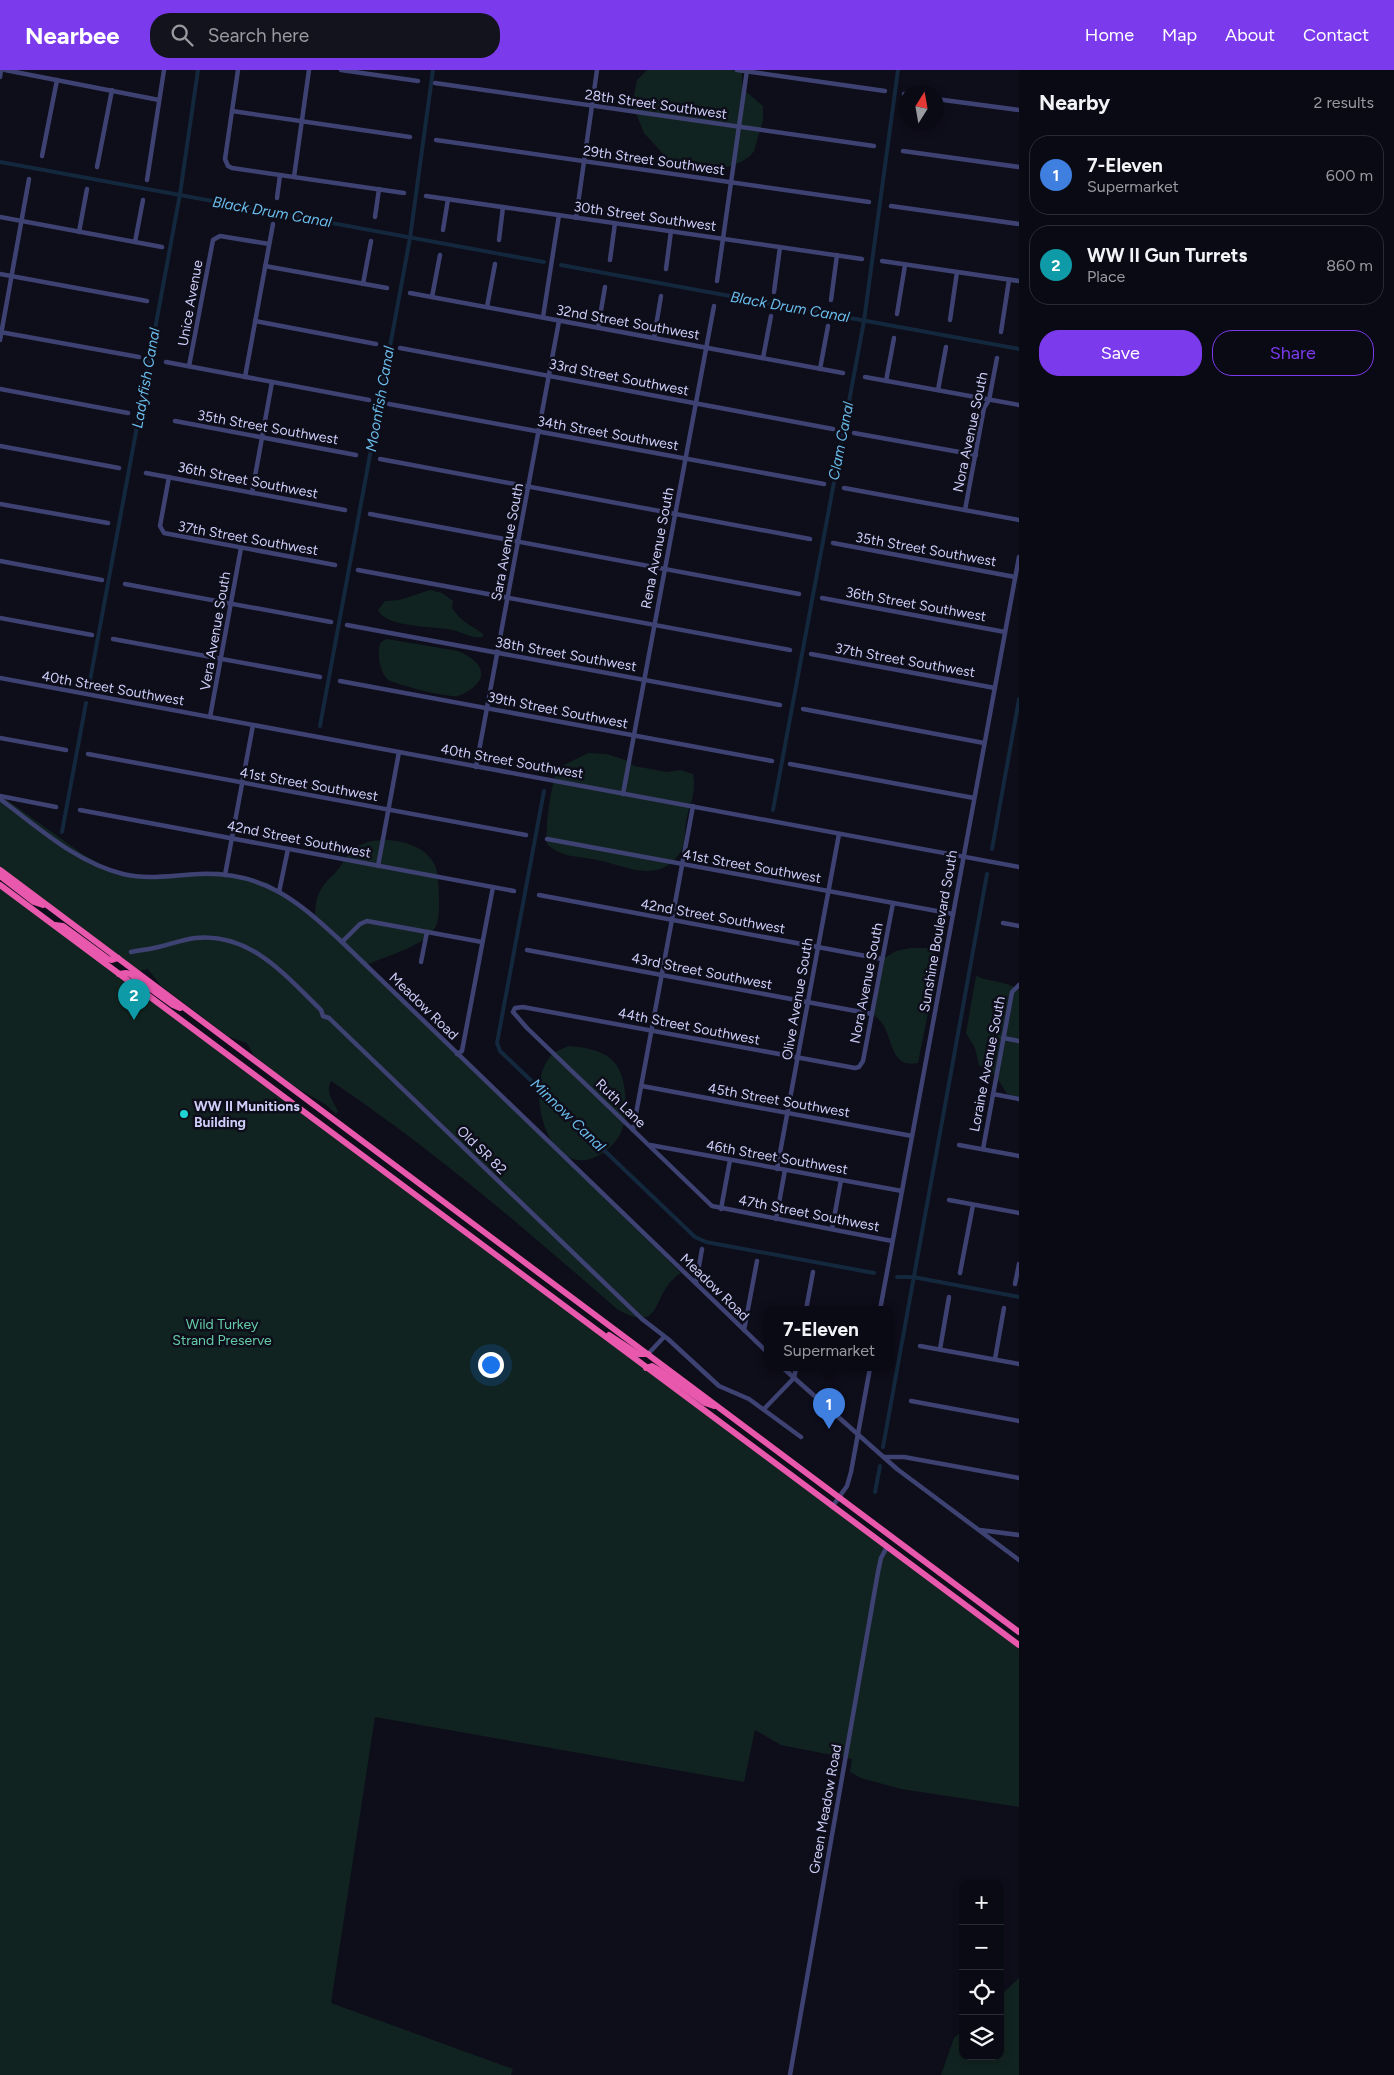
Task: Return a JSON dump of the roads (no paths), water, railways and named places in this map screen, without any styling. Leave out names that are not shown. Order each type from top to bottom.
[{"type":"highway","points":[[0,870],[1019,1632]]},
{"type":"highway","points":[[0,876],[34,902],[51,908]]},
{"type":"highway","points":[[0,885],[1019,1645]]},
{"type":"highway","points":[[54,924],[63,926],[108,959],[118,958]]},
{"type":"highway","points":[[119,974],[130,974],[173,1005],[191,1012]]},
{"type":"highway","points":[[564,1306],[574,1308],[618,1342],[638,1354],[648,1354]]},
{"type":"highway","points":[[646,1368],[652,1366],[705,1403],[718,1407]]},
{"type":"street","points":[[0,76],[1,70]]},
{"type":"street","points":[[5,70],[19,71],[159,100]]},
{"type":"street","points":[[147,180],[164,70]]},
{"type":"street","points":[[238,70],[225,159],[228,166],[404,193]]},
{"type":"street","points":[[294,177],[309,70]]},
{"type":"street","points":[[341,70],[418,81]]},
{"type":"street","points":[[576,218],[597,70]]},
{"type":"street","points":[[737,70],[885,91]]},
{"type":"street","points":[[717,281],[747,71]]},
{"type":"street","points":[[42,156],[57,80]]},
{"type":"street","name":"28th Street Southwest","points":[[435,83],[874,146]]},
{"type":"street","points":[[97,167],[112,90]]},
{"type":"street","points":[[944,100],[1019,110]]},
{"type":"street","points":[[232,111],[410,137]]},
{"type":"street","name":"29th Street Southwest","points":[[436,140],[869,202]]},
{"type":"street","points":[[903,151],[1019,167]]},
{"type":"street","points":[[277,198],[280,175]]},
{"type":"street","points":[[0,340],[29,179]]},
{"type":"street","points":[[79,232],[86,189]]},
{"type":"street","points":[[375,217],[379,189]]},
{"type":"street","name":"30th Street Southwest","points":[[426,196],[862,258]]},
{"type":"street","points":[[443,230],[448,199]]},
{"type":"street","points":[[135,242],[143,200]]},
{"type":"street","points":[[891,206],[1019,224]]},
{"type":"street","points":[[499,240],[503,207]]},
{"type":"street","points":[[543,318],[559,215]]},
{"type":"street","points":[[0,217],[162,247]]},
{"type":"street","points":[[610,260],[615,223]]},
{"type":"street","points":[[245,377],[273,224]]},
{"type":"street","points":[[666,269],[671,231]]},
{"type":"street","name":"Unice Avenue","points":[[189,366],[213,240],[220,236],[269,244]]},
{"type":"street","points":[[363,284],[371,241]]},
{"type":"street","points":[[774,292],[780,247]]},
{"type":"street","points":[[432,297],[440,255]]},
{"type":"street","points":[[831,300],[837,255]]},
{"type":"street","points":[[882,261],[1019,281]]},
{"type":"street","points":[[487,307],[495,264]]},
{"type":"street","points":[[897,314],[905,265]]},
{"type":"street","points":[[265,266],[387,288]]},
{"type":"street","points":[[950,320],[957,272]]},
{"type":"street","points":[[0,274],[147,302]]},
{"type":"street","points":[[1001,332],[1009,280]]},
{"type":"street","points":[[598,328],[605,287]]},
{"type":"street","name":"32nd Street Southwest","points":[[410,293],[843,373]]},
{"type":"street","points":[[654,338],[661,296]]},
{"type":"street","name":"Rena Avenue South","points":[[623,794],[714,306]]},
{"type":"street","points":[[763,358],[771,316]]},
{"type":"street","name":"Sara Avenue South","points":[[476,766],[559,321]]},
{"type":"street","points":[[255,322],[376,344]]},
{"type":"street","points":[[820,369],[828,326]]},
{"type":"street","points":[[1,332],[139,357]]},
{"type":"street","points":[[886,381],[894,338]]},
{"type":"street","points":[[938,390],[946,347]]},
{"type":"street","name":"33rd Street Southwest","points":[[400,348],[833,429]]},
{"type":"street","name":"Nora Avenue South","points":[[966,510],[984,408],[989,400],[997,358]]},
{"type":"street","points":[[166,362],[369,400]]},
{"type":"street","points":[[865,377],[1019,405]]},
{"type":"street","points":[[252,493],[272,382]]},
{"type":"street","points":[[0,389],[128,413]]},
{"type":"street","name":"34th Street Southwest","points":[[389,404],[824,484]]},
{"type":"street","name":"35th Street Southwest","points":[[175,421],[356,455]]},
{"type":"street","points":[[854,432],[976,455]]},
{"type":"street","points":[[0,446],[119,468]]},
{"type":"street","points":[[380,459],[810,539]]},
{"type":"street","name":"36th Street Southwest","points":[[146,473],[345,510]]},
{"type":"street","name":"37th Street Southwest","points":[[169,477],[160,526],[161,530],[168,534],[336,565]]},
{"type":"street","points":[[844,488],[1019,520]]},
{"type":"street","points":[[0,504],[108,524]]},
{"type":"street","points":[[370,514],[800,594]]},
{"type":"street","name":"35th Street Southwest","points":[[833,543],[1015,577]]},
{"type":"street","name":"Vera Avenue South","points":[[210,717],[241,548]]},
{"type":"street","name":"Sunshine Boulevard South","points":[[881,1306],[1019,557]]},
{"type":"street","points":[[0,561],[102,580]]},
{"type":"street","points":[[358,570],[790,650]]},
{"type":"street","points":[[126,584],[331,622]]},
{"type":"street","name":"36th Street Southwest","points":[[822,598],[1005,632]]},
{"type":"street","points":[[0,618],[92,635]]},
{"type":"street","name":"38th Street Southwest","points":[[347,625],[780,706]]},
{"type":"street","points":[[113,638],[320,677]]},
{"type":"street","name":"37th Street Southwest","points":[[811,654],[995,688]]},
{"type":"street","name":"40th Street Southwest","points":[[0,678],[1019,867]]},
{"type":"street","name":"39th Street Southwest","points":[[340,681],[772,761]]},
{"type":"street","points":[[803,710],[984,743]]},
{"type":"street","points":[[225,875],[253,725]]},
{"type":"street","points":[[0,738],[66,750]]},
{"type":"street","points":[[378,866],[399,752]]},
{"type":"street","name":"41st Street Southwest","points":[[88,754],[526,835]]},
{"type":"street","points":[[790,764],[974,798]]},
{"type":"street","points":[[0,797],[56,807]]},
{"type":"street","name":"Meadow Road","points":[[0,797],[75,854],[104,868],[127,875],[148,877],[200,874],[225,875],[251,880],[279,892],[305,908],[764,1349]]},
{"type":"street","points":[[633,1130],[693,806]]},
{"type":"street","name":"42nd Street Southwest","points":[[80,810],[514,890]]},
{"type":"street","name":"Olive Avenue South","points":[[778,1169],[839,834]]},
{"type":"street","name":"41st Street Southwest","points":[[547,840],[953,914]]},
{"type":"street","points":[[279,892],[288,848]]},
{"type":"street","points":[[457,1054],[462,1051],[493,887]]},
{"type":"street","name":"42nd Street Southwest","points":[[539,895],[882,959]]},
{"type":"street","name":"Nora Avenue South","points":[[860,1067],[863,1061],[892,903]]},
{"type":"street","points":[[342,942],[360,924],[367,921],[482,942]]},
{"type":"street","points":[[1002,923],[1019,926]]},
{"type":"street","points":[[421,962],[427,932]]},
{"type":"street","name":"Old SR 82","points":[[131,952],[186,939],[208,938],[239,943],[261,954],[321,1010],[323,1016],[329,1018],[642,1319],[719,1386],[741,1395],[801,1437]]},
{"type":"street","name":"43rd Street Southwest","points":[[527,950],[872,1014]]},
{"type":"street","name":"Loraine Avenue South","points":[[983,1149],[1012,992],[1018,985]]},
{"type":"street","name":"44th Street Southwest","points":[[515,1008],[524,1007],[798,1058],[855,1068],[860,1067]]},
{"type":"street","name":"Ruth Lane","points":[[515,1008],[513,1012],[515,1016],[712,1206],[721,1208]]},
{"type":"street","points":[[1003,1038],[1019,1041]]},
{"type":"street","name":"45th Street Southwest","points":[[642,1086],[912,1136]]},
{"type":"street","points":[[993,1094],[1019,1099]]},
{"type":"street","name":"46th Street Southwest","points":[[648,1145],[902,1191]]},
{"type":"street","points":[[959,1145],[1019,1156]]},
{"type":"street","points":[[721,1208],[730,1160]]},
{"type":"street","points":[[776,1219],[785,1170]]},
{"type":"street","points":[[832,1229],[841,1180]]},
{"type":"street","points":[[949,1200],[1019,1213]]},
{"type":"street","points":[[960,1273],[973,1205]]},
{"type":"street","name":"47th Street Southwest","points":[[721,1208],[892,1240]]},
{"type":"street","points":[[696,1283],[702,1249]]},
{"type":"street","points":[[744,1330],[757,1261]]},
{"type":"street","points":[[1015,1284],[1019,1264]]},
{"type":"street","points":[[807,1306],[813,1272]]},
{"type":"street","points":[[940,1349],[949,1297]]},
{"type":"street","points":[[995,1359],[1004,1308]]},
{"type":"street","points":[[648,1354],[664,1337]]},
{"type":"street","points":[[920,1346],[1019,1364]]},
{"type":"street","points":[[786,1371],[884,1458],[1019,1560]]},
{"type":"street","points":[[764,1410],[794,1378],[795,1371]]},
{"type":"street","points":[[832,1506],[847,1486],[850,1477],[869,1371]]},
{"type":"street","points":[[911,1401],[1019,1421]]},
{"type":"street","points":[[884,1458],[904,1457],[1019,1478]]},
{"type":"street","points":[[979,1530],[1019,1535]]},
{"type":"street","name":"Green Meadow Road","points":[[790,2075],[878,1572],[881,1558],[887,1547]]},
{"type":"waterway","name":"Ladyfish Canal","points":[[89,686],[180,194],[198,70]]},
{"type":"waterway","name":"Moonfish Canal","points":[[320,726],[410,238],[433,70]]},
{"type":"waterway","name":"Clam Canal","points":[[773,810],[864,321],[898,70]]},
{"type":"waterway","name":"Black Drum Canal","points":[[0,162],[544,262]]},
{"type":"waterway","name":"Black Drum Canal","points":[[561,265],[1019,349]]},
{"type":"waterway","points":[[992,849],[1019,699]]},
{"type":"waterway","name":"Ladyfish Canal","points":[[62,832],[86,703]]},
{"type":"waterway","name":"Minnow Canal","points":[[544,791],[497,1043],[500,1051],[695,1237],[706,1242],[874,1273]]},
{"type":"waterway","points":[[883,1447],[987,874]]},
{"type":"waterway","points":[[897,1277],[913,1277],[1019,1297]]},
{"type":"waterway","points":[[875,1492],[880,1466]]},
{"type":"place","name":"WW II Gun Turrets","points":[[134,1020]]},
{"type":"place","name":"WW II Munitions Building","points":[[184,1114]]},
{"type":"place","name":"7-Eleven","points":[[829,1429]]},
{"type":"park label","name":"Wild Turkey Strand Preserve","points":[[222,1332]]}]
